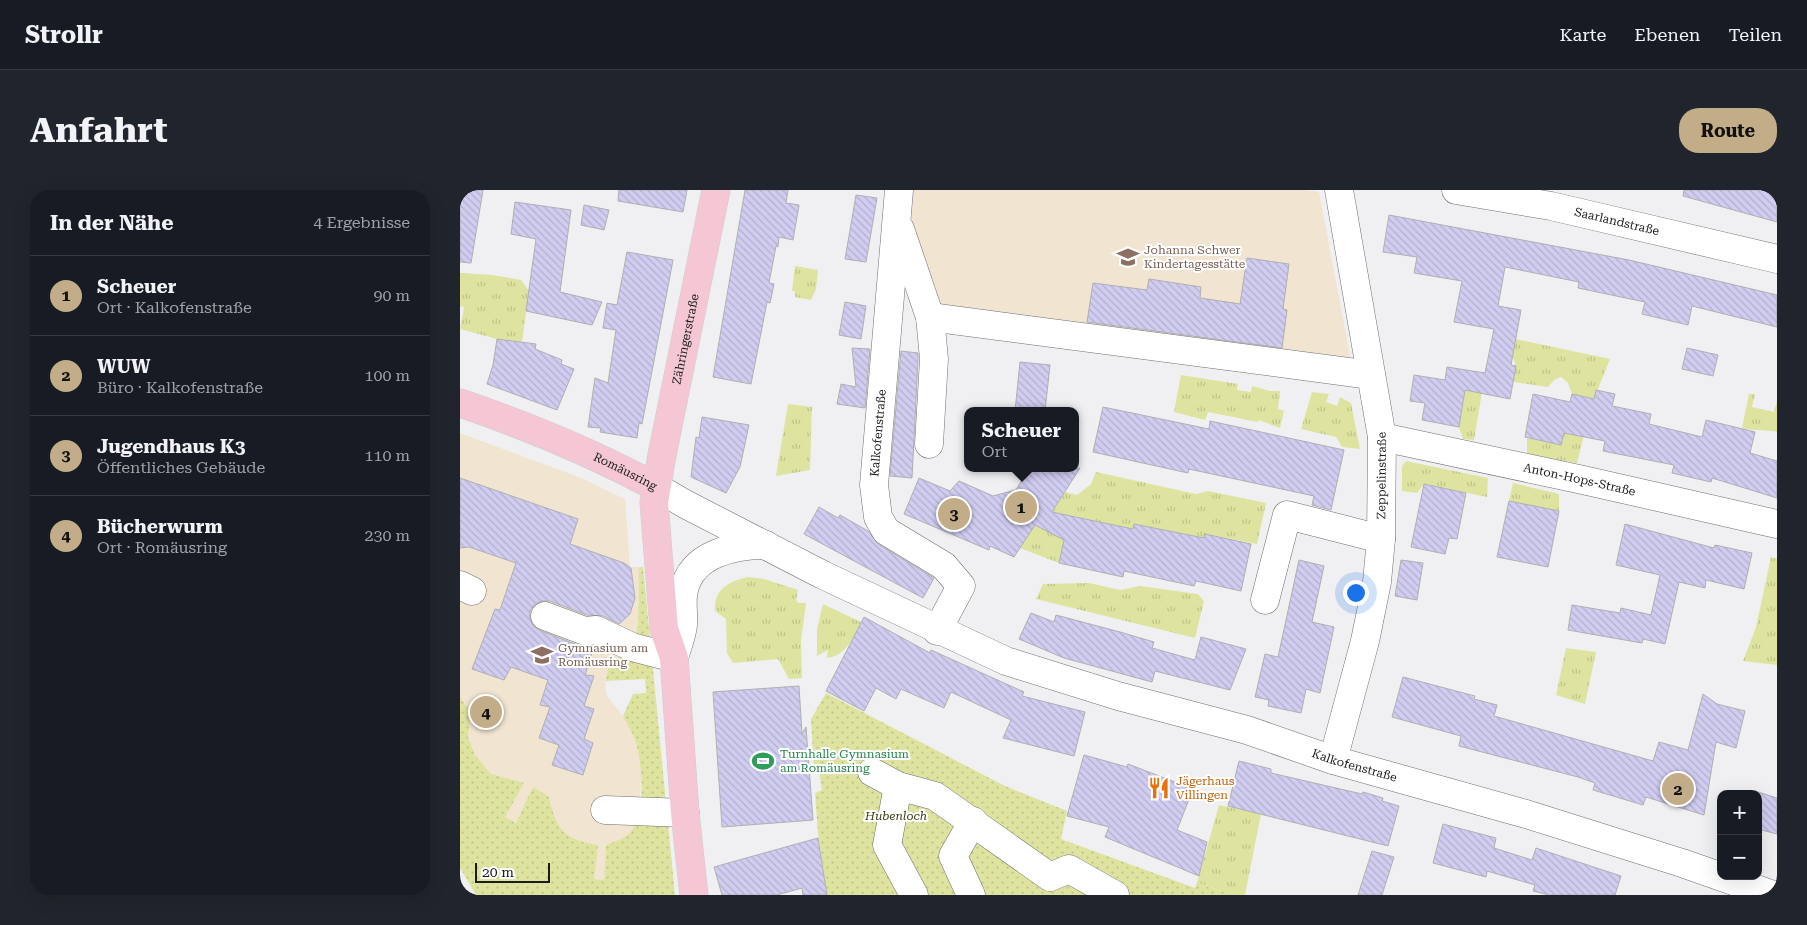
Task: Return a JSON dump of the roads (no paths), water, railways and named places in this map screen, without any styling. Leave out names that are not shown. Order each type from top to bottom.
[{"type":"main road","name":"Zähringerstraße","points":[[656,487],[716,190]]},
{"type":"main road","name":"Romäusring","points":[[460,403],[535,429],[618,466],[656,487],[655,515],[664,629],[674,658],[685,813],[694,895]]},
{"type":"street","name":"Kalkofenstraße","points":[[899,190],[874,485],[875,502],[878,517],[886,531],[944,566],[961,586],[938,631]]},
{"type":"street","name":"Zeppelinstraße","points":[[1332,760],[1365,641],[1377,582],[1381,539],[1382,437],[1339,190]]},
{"type":"street","name":"Saarlandstraße","points":[[1456,190],[1552,198],[1777,259]]},
{"type":"street","points":[[897,220],[930,317],[934,359],[929,444]]},
{"type":"street","points":[[930,317],[1371,375]]},
{"type":"street","name":"Anton-Hops-Straße","points":[[1382,437],[1777,524]]},
{"type":"street","name":"Kalkofenstraße","points":[[656,487],[685,504],[938,631],[1006,662],[1118,696],[1247,730],[1332,760],[1526,814],[1682,863],[1773,895]]},
{"type":"street","points":[[1265,600],[1286,515],[1381,539]]},
{"type":"street","name":"Romäusring","points":[[674,658],[683,626],[684,590],[697,566],[718,552],[740,545],[766,544]]},
{"type":"street","points":[[545,616],[585,631],[596,630],[632,647],[674,658]]},
{"type":"street","points":[[872,772],[898,786],[935,796],[1050,876],[1069,869],[1115,895]]},
{"type":"street","points":[[898,786],[887,845],[914,895]]},
{"type":"street","points":[[605,810],[685,813]]},
{"type":"street","points":[[971,895],[953,856],[973,821]]},
{"type":"place","name":"Johanna Schwer Kindertagesstätte","points":[[1128,257]]},
{"type":"place","name":"Scheuer","points":[[1021,507]]},
{"type":"place","name":"Jugendhaus K3","points":[[954,514]]},
{"type":"place","name":"Gymnasium am Romäusring","points":[[542,655]]},
{"type":"place","name":"Bücherwurm","points":[[486,712]]},
{"type":"place","name":"Turnhalle Gymnasium am Romäusring","points":[[763,761]]},
{"type":"place","name":"Jägerhaus Villingen","points":[[1159,788]]},
{"type":"place","name":"WUW","points":[[1678,789]]},
{"type":"park label","name":"Hubenloch","points":[[896,816]]}]
